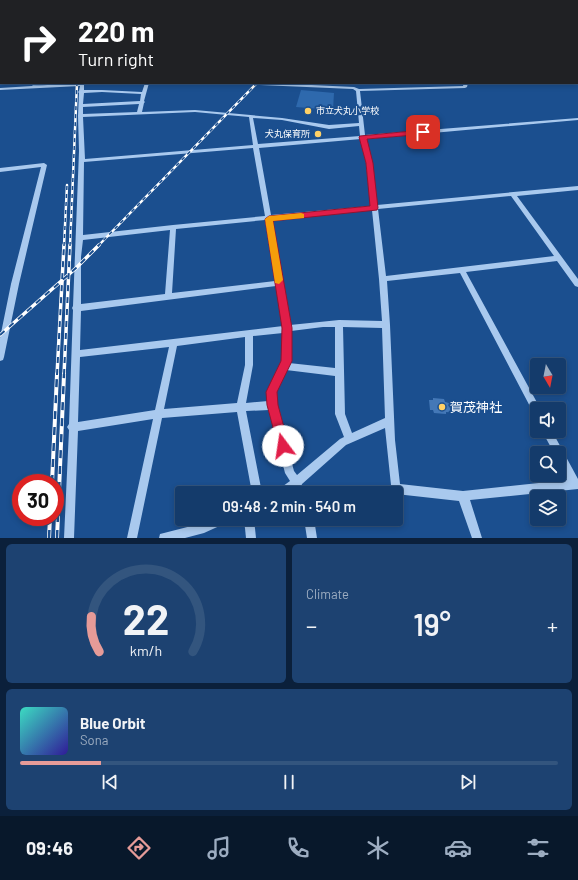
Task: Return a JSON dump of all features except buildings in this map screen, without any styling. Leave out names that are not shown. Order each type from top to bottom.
[{"type":"street","points":[[0,89],[21,85],[52,84]]},
{"type":"street","points":[[69,538],[72,427],[76,354],[76,308],[80,238],[82,161],[80,92],[82,84]]},
{"type":"street","points":[[139,113],[147,84]]},
{"type":"street","points":[[304,84],[354,88],[358,90],[465,87],[466,84]]},
{"type":"street","points":[[358,90],[363,137],[369,163],[383,279],[389,421],[396,486]]},
{"type":"street","points":[[80,92],[102,91],[144,93]]},
{"type":"street","points":[[80,106],[143,102]]},
{"type":"street","points":[[80,116],[195,111],[282,119],[329,126],[362,124]]},
{"type":"street","points":[[251,118],[287,328],[286,361],[272,392],[272,405],[290,473],[297,483]]},
{"type":"street","points":[[82,161],[578,120]]},
{"type":"street","points":[[0,170],[44,165],[15,284],[0,357]]},
{"type":"street","points":[[80,238],[173,227],[269,219],[578,188]]},
{"type":"street","points":[[513,195],[577,282]]},
{"type":"street","points":[[168,297],[173,227]]},
{"type":"street","points":[[383,279],[560,258]]},
{"type":"street","points":[[462,270],[532,402]]},
{"type":"street","points":[[76,308],[279,283]]},
{"type":"street","points":[[76,354],[339,323],[386,325]]},
{"type":"street","points":[[339,323],[338,372],[340,414],[349,439]]},
{"type":"street","points":[[250,333],[249,364],[241,407],[256,486]]},
{"type":"street","points":[[132,538],[174,343]]},
{"type":"street","points":[[284,366],[338,372]]},
{"type":"street","points":[[72,427],[159,414],[272,405]]},
{"type":"street","points":[[294,486],[343,442],[389,421]]},
{"type":"street","points":[[403,490],[463,496],[576,484],[566,466]]},
{"type":"street","points":[[463,496],[477,538]]},
{"type":"street","points":[[164,538],[208,526]]},
{"type":"street","points":[[250,526],[251,538]]},
{"type":"street","points":[[310,526],[312,538]]},
{"type":"shaded area","points":[[301,90],[334,93],[333,110],[296,107]]},
{"type":"waterway","points":[[33,85],[48,84]]},
{"type":"railway","points":[[70,246],[77,84]]},
{"type":"railway","points":[[98,246],[256,84]]},
{"type":"railway","points":[[64,246],[67,185]]},
{"type":"railway","points":[[62,280],[64,245]]},
{"type":"railway","points":[[69,274],[70,245]]},
{"type":"railway","points":[[69,274],[98,246]]},
{"type":"railway","points":[[62,280],[69,274]]},
{"type":"railway","points":[[64,375],[69,274]]},
{"type":"railway","points":[[0,335],[62,280]]},
{"type":"railway","points":[[57,375],[62,280]]},
{"type":"railway","points":[[52,474],[57,374]]},
{"type":"railway","points":[[57,538],[64,374]]},
{"type":"railway","points":[[49,538],[50,526]]},
{"type":"slow traffic","points":[[279,280],[269,219],[301,216]]},
{"type":"place","name":"市立犬丸小学校","points":[[308,111]]},
{"type":"place","name":"犬丸保育所","points":[[318,134]]},
{"type":"place","name":"賀茂神社","points":[[442,407]]},
{"type":"route","points":[[283,446],[272,405],[272,392],[286,361],[287,328],[269,219],[374,208],[369,163],[363,137],[423,132]]}]
